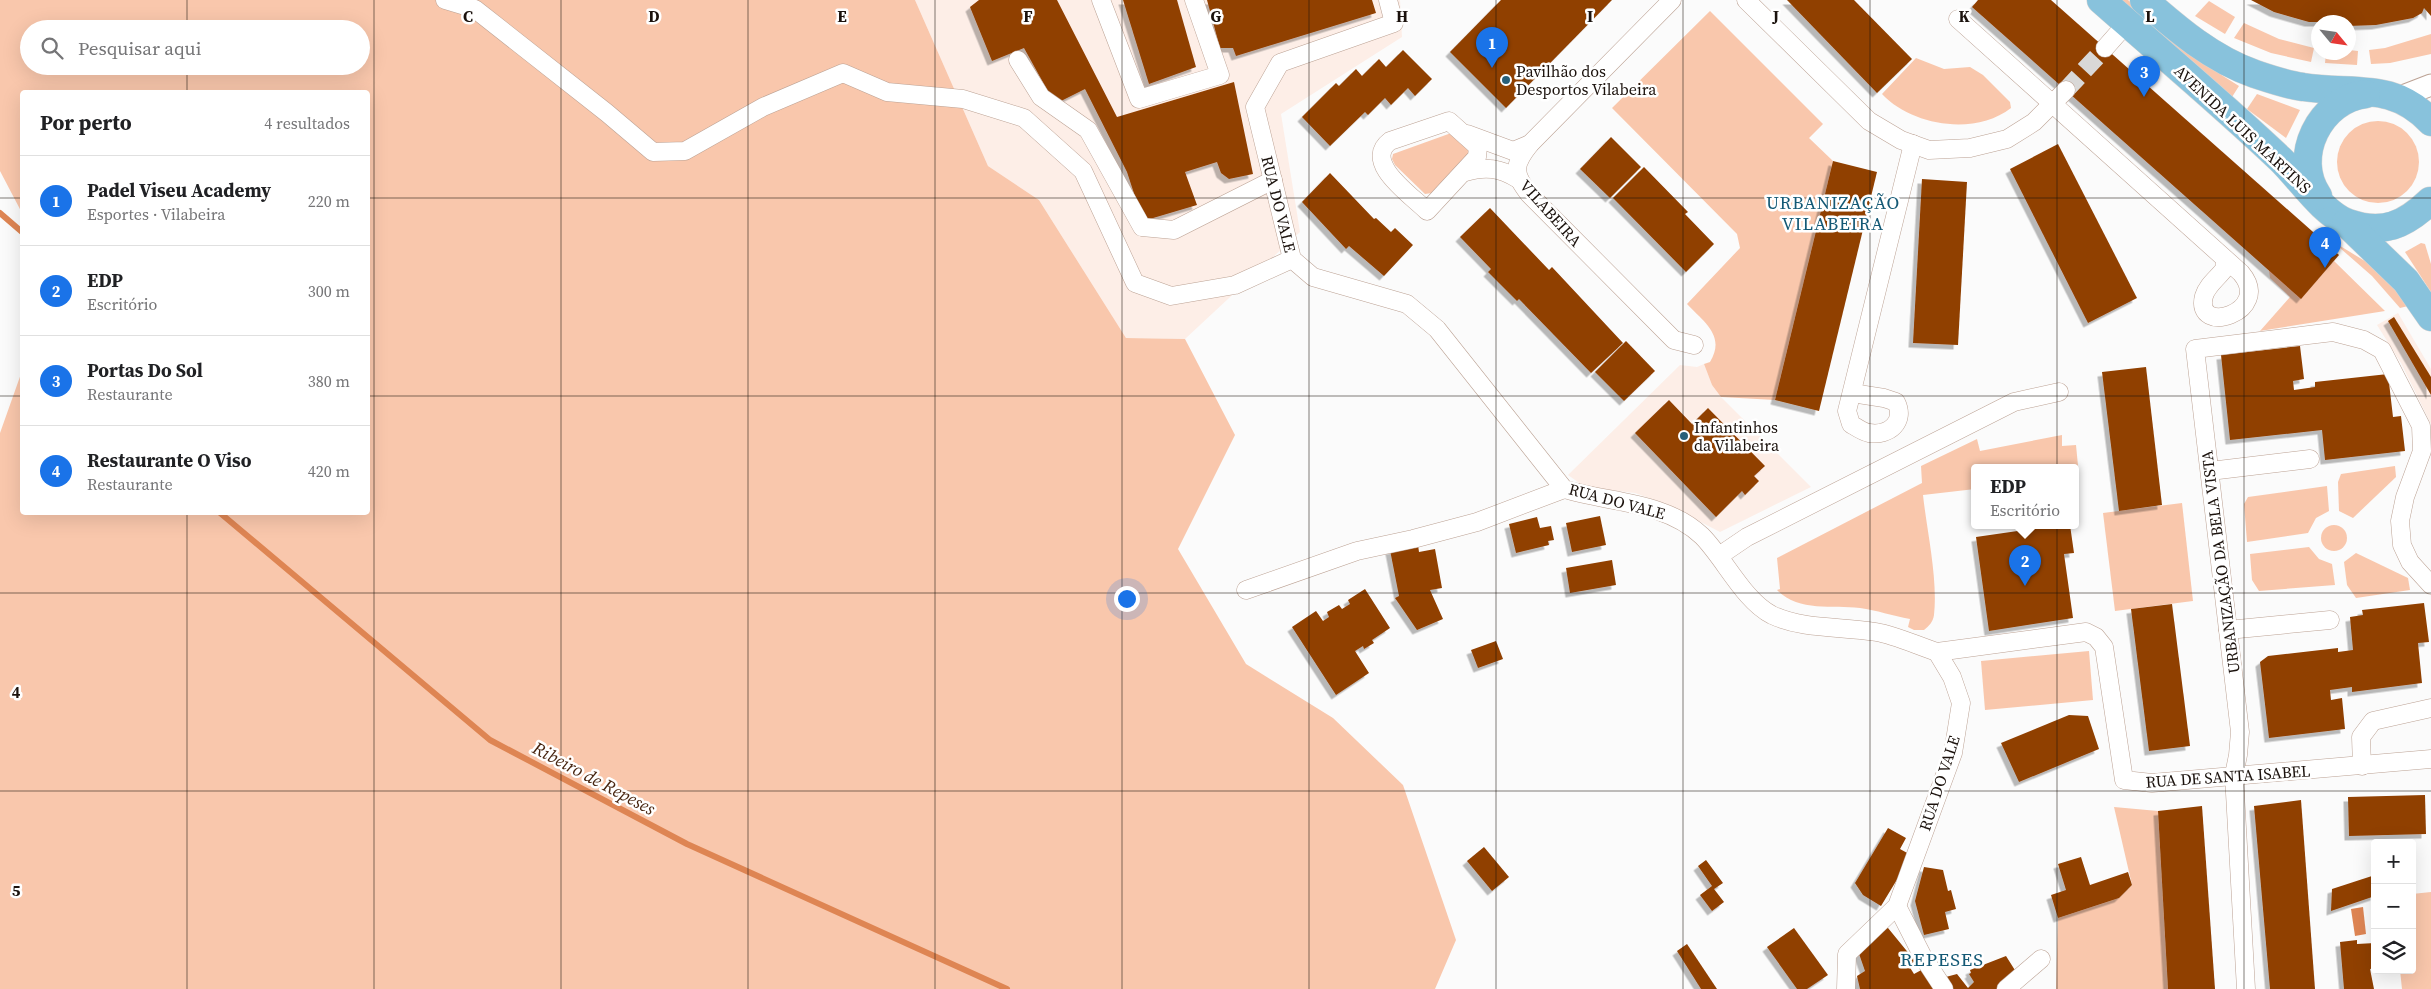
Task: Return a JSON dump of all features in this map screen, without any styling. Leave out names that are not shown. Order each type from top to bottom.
[{"type":"main road","name":"AVENIDA LUIS MARTINS","points":[[2101,0],[2347,220],[2406,281],[2431,316]]},
{"type":"main road","points":[[2144,0],[2173,27],[2217,56],[2254,74],[2302,87],[2390,95],[2417,107],[2431,122]]},
{"type":"main road","name":"AVENIDA LUIS MARTINS","points":[[2347,220],[2314,190],[2307,167],[2309,144],[2319,122],[2336,106],[2357,95],[2390,95]]},
{"type":"main road","points":[[2347,220],[2392,227],[2413,217],[2431,202]]},
{"type":"street","points":[[445,0],[475,9],[607,113],[653,152],[685,151],[763,107],[843,72],[887,92],[963,99],[1024,118],[1083,171],[1135,283],[1171,296],[1235,285],[1292,259]]},
{"type":"street","points":[[1101,0],[1139,99],[1220,75],[1194,0]]},
{"type":"street","name":"RUA DO VALE","points":[[1388,0],[1394,23],[1280,63],[1254,107],[1292,259],[1313,277],[1408,304],[1437,329],[1564,490],[1592,498],[1651,508],[1677,518],[1701,536],[1752,599],[1771,614],[1798,624],[1878,632],[1937,652],[1952,678],[1961,703],[1953,752],[1897,906],[1847,954],[1846,989]]},
{"type":"street","name":"VILABEIRA","points":[[1672,0],[1530,144],[1521,155],[1516,166],[1518,179],[1529,194],[1674,340],[1694,345]]},
{"type":"street","points":[[1746,0],[1869,122],[1929,150],[1970,148],[2007,139],[2034,122],[2066,90]]},
{"type":"street","points":[[1958,19],[2225,260]]},
{"type":"street","points":[[2105,48],[2127,23]]},
{"type":"street","points":[[1018,60],[1041,97],[1088,130],[1142,227],[1174,230],[1273,180]]},
{"type":"street","points":[[2390,95],[2431,86]]},
{"type":"street","points":[[1449,121],[1478,148],[1477,157],[1465,172],[1427,211],[1384,169],[1380,162],[1380,155],[1384,146],[1390,141],[1449,121]]},
{"type":"street","points":[[1459,131],[1495,146],[1513,151],[1530,144]]},
{"type":"street","points":[[1852,393],[1913,144]]},
{"type":"street","points":[[1465,172],[1491,167],[1505,171],[1518,179]]},
{"type":"street","name":"URBANIZAÇÃO DA BELA VISTA","points":[[2246,989],[2234,775],[2240,732],[2195,349],[2333,332],[2364,340],[2382,350],[2421,426],[2422,451],[2405,497],[2400,521],[2402,545],[2410,562],[2431,585]]},
{"type":"street","points":[[1719,556],[1747,537],[2014,402],[2059,392]]},
{"type":"street","points":[[2210,471],[2310,459]]},
{"type":"street","points":[[1246,590],[1357,551],[1477,522],[1564,490]]},
{"type":"street","points":[[2228,630],[2330,620]]},
{"type":"street","name":"RUA DE SANTA ISABEL","points":[[1937,652],[2086,632],[2096,637],[2104,647],[2124,780],[2152,784],[2234,775],[2431,759]]},
{"type":"street","points":[[2362,766],[2361,737],[2373,721],[2431,708]]},
{"type":"street","points":[[1897,906],[1923,957],[1944,989]]},
{"type":"street","points":[[2006,989],[2041,959]]},
{"type":"shaded area","points":[[0,0],[915,0],[988,166],[1039,200],[1126,338],[1185,339],[1235,435],[1178,549],[1246,664],[1333,718],[1403,785],[1456,940],[1435,989],[0,989],[0,433],[20,377],[20,515],[370,515],[370,90],[20,90],[20,209],[0,171]]},
{"type":"shaded area","points":[[915,0],[1400,0],[1402,37],[1281,114],[1300,232],[1185,339],[1126,338],[1039,200],[988,166]]},
{"type":"shaded area","points":[[2118,0],[2128,0],[2181,46],[2239,86],[2232,97]]},
{"type":"shaded area","points":[[2209,1],[2235,17],[2225,34],[2195,16]]},
{"type":"shaded area","points":[[1710,11],[1823,124],[1809,138],[1833,161],[1775,400],[1721,397],[1712,385],[1704,364],[1710,362],[1714,353],[1716,344],[1714,337],[1706,323],[1687,304],[1740,248],[1737,234],[1612,108]]},
{"type":"shaded area","points":[[2244,23],[2279,39],[2311,47],[2311,62],[2271,53],[2234,38]]},
{"type":"shaded area","points":[[2431,34],[2431,54],[2390,63],[2371,64],[2369,50],[2385,48]]},
{"type":"shaded area","points":[[2356,51],[2358,51],[2357,65],[2325,63],[2325,60],[2356,60]]},
{"type":"shaded area","points":[[1916,58],[1944,69],[1970,67],[1983,75],[2010,102],[2011,108],[1996,117],[1980,122],[1962,124],[1944,124],[1910,114],[1882,94]]},
{"type":"shaded area","points":[[2257,94],[2300,110],[2286,138],[2247,109]]},
{"type":"shaded area","points":[[2378,121],[2394,124],[2407,133],[2416,146],[2419,162],[2416,178],[2407,191],[2394,200],[2378,203],[2362,200],[2349,191],[2340,178],[2337,162],[2340,146],[2349,133],[2362,124]]},
{"type":"shaded area","points":[[1454,132],[1472,153],[1432,193],[1425,194],[1395,165],[1392,159],[1393,154]]},
{"type":"shaded area","points":[[2332,241],[2378,269],[2412,305],[2400,308],[2372,276]]},
{"type":"shaded area","points":[[2421,243],[2425,244],[2431,264],[2431,292],[2405,252]]},
{"type":"shaded area","points":[[2334,261],[2385,311],[2260,331],[2290,297],[2270,278],[2269,270],[2301,298]]},
{"type":"shaded area","points":[[2398,313],[2431,369],[2431,424],[2401,363],[2377,325]]},
{"type":"shaded area","name":"Infantinhos da Vilabeira","points":[[1704,364],[1712,385],[1721,397],[1811,487],[1720,532],[1666,504],[1635,493],[1585,487],[1568,475],[1680,365],[1697,367]]},
{"type":"shaded area","points":[[2062,435],[2062,446],[2076,445],[2078,464],[1971,464],[1971,489],[1923,495],[1935,586],[1933,620],[1924,630],[1914,630],[1908,627],[1910,619],[1872,610],[1805,605],[1785,597],[1777,590],[1780,589],[1777,558],[1922,483],[1921,466],[1977,439],[1980,451]]},
{"type":"shaded area","points":[[2395,466],[2396,477],[2353,518],[2339,511],[2338,482],[2341,474]]},
{"type":"shaded area","points":[[2327,486],[2329,511],[2316,518],[2308,533],[2247,542],[2244,504],[2248,497]]},
{"type":"shaded area","points":[[2182,503],[2193,601],[2115,611],[2103,513]]},
{"type":"shaded area","points":[[2334,525],[2343,529],[2347,538],[2343,547],[2334,551],[2325,547],[2321,538],[2325,529]]},
{"type":"shaded area","points":[[2309,547],[2319,559],[2332,564],[2335,585],[2259,591],[2252,580],[2250,554]]},
{"type":"shaded area","points":[[2356,553],[2408,578],[2410,590],[2356,598],[2347,585],[2344,562]]},
{"type":"shaded area","points":[[2089,651],[2093,700],[1985,710],[1981,661]]},
{"type":"shaded area","points":[[2114,807],[2158,811],[2168,989],[2056,989],[2058,918],[2119,898],[2132,885]]},
{"type":"shaded area","points":[[2431,892],[2431,989],[2402,989],[2400,974],[2416,974],[2416,894]]},
{"type":"shaded area","points":[[2363,907],[2366,934],[2355,936],[2351,909]]},
{"type":"building","points":[[979,0],[1057,0],[1117,117],[1234,82],[1253,174],[1229,179],[1221,173],[1217,162],[1185,172],[1197,205],[1143,221],[1127,172],[1085,89],[1055,104],[1024,48],[992,61],[970,7]]},
{"type":"building","points":[[1123,0],[1177,0],[1196,67],[1149,84]]},
{"type":"building","points":[[1207,0],[1372,0],[1376,13],[1236,56],[1233,48],[1220,48]]},
{"type":"building","name":"Pavilhão dos Desportos Vilabeira","points":[[1501,0],[1612,0],[1506,108],[1450,52]]},
{"type":"building","points":[[1787,0],[1854,0],[1912,59],[1877,93]]},
{"type":"building","points":[[1978,0],[2051,0],[2339,255],[2301,299],[1972,7]]},
{"type":"building","points":[[2251,0],[2431,0],[2431,16],[2424,8],[2422,13],[2413,18],[2376,25],[2356,26],[2356,15],[2311,15],[2311,22],[2309,22],[2274,12]]},
{"type":"building","points":[[1403,50],[1432,79],[1415,96],[1408,88],[1391,105],[1385,98],[1368,115],[1365,112],[1330,146],[1302,117],[1336,83],[1339,86],[1356,69],[1362,76],[1379,59],[1386,67]]},
{"type":"building","points":[[1611,137],[1641,167],[1610,198],[1580,169]]},
{"type":"building","points":[[2058,144],[2137,298],[2088,323],[2010,169]]},
{"type":"building","points":[[1833,161],[1877,172],[1819,411],[1775,400]]},
{"type":"building","points":[[1644,167],[1688,212],[1685,214],[1714,244],[1686,272],[1613,198]]},
{"type":"building","points":[[1330,173],[1374,219],[1376,218],[1391,232],[1395,228],[1413,245],[1384,276],[1349,246],[1346,249],[1302,202]]},
{"type":"building","points":[[1922,179],[1967,182],[1958,345],[1913,343]]},
{"type":"building","points":[[1490,208],[1549,270],[1552,267],[1623,343],[1591,373],[1519,299],[1517,301],[1488,272],[1491,269],[1460,237]]},
{"type":"building","points":[[2394,317],[2431,377],[2431,395],[2388,321]]},
{"type":"building","points":[[1626,341],[1655,371],[1624,401],[1595,372]]},
{"type":"building","points":[[2300,346],[2304,379],[2293,381],[2294,390],[2315,387],[2315,382],[2388,374],[2393,417],[2401,416],[2405,451],[2325,460],[2322,430],[2230,440],[2221,355]]},
{"type":"building","points":[[2146,367],[2162,505],[2119,511],[2102,372]]},
{"type":"building","points":[[1669,400],[1692,424],[1708,408],[1765,466],[1754,476],[1759,481],[1745,495],[1742,491],[1716,517],[1635,433]]},
{"type":"building","points":[[1600,516],[1606,545],[1572,552],[1566,523]]},
{"type":"building","points":[[1537,517],[1540,528],[1551,526],[1554,540],[1548,541],[1549,545],[1516,553],[1509,524]]},
{"type":"building","points":[[2031,529],[2071,529],[2074,553],[2064,554],[2073,618],[1989,631],[1976,537]]},
{"type":"building","points":[[1418,545],[1419,552],[1435,549],[1442,588],[1430,590],[1443,619],[1417,630],[1395,598],[1399,596],[1390,550]]},
{"type":"building","points":[[1612,560],[1616,585],[1570,593],[1566,568]]},
{"type":"building","points":[[1365,589],[1390,628],[1372,640],[1374,643],[1364,649],[1363,646],[1355,651],[1369,673],[1336,695],[1292,627],[1316,611],[1323,621],[1329,617],[1327,612],[1339,605],[1342,609],[1350,604],[1348,600]]},
{"type":"building","points":[[2424,603],[2429,642],[2418,643],[2422,683],[2352,692],[2352,687],[2330,690],[2331,700],[2342,698],[2345,729],[2269,738],[2260,662],[2268,656],[2338,648],[2338,652],[2353,650],[2350,617],[2363,615],[2362,610]]},
{"type":"building","points":[[2172,604],[2190,746],[2149,751],[2131,609]]},
{"type":"building","points":[[1496,641],[1503,659],[1478,668],[1471,650]]},
{"type":"building","points":[[2069,715],[2088,716],[2099,749],[2019,782],[2001,743]]},
{"type":"building","points":[[2425,795],[2426,834],[2349,836],[2348,797]]},
{"type":"building","points":[[2301,800],[2315,989],[2270,989],[2254,806]]},
{"type":"building","points":[[2202,806],[2215,989],[2168,989],[2158,811]]},
{"type":"building","points":[[1888,828],[1906,838],[1900,849],[1909,854],[1902,867],[1904,868],[1881,906],[1863,895],[1855,883]]},
{"type":"building","points":[[1484,847],[1509,877],[1492,891],[1467,861]]},
{"type":"building","points":[[2081,857],[2090,885],[2128,872],[2132,885],[2119,898],[2058,918],[2051,895],[2066,890],[2058,864]]},
{"type":"building","points":[[1706,860],[1723,883],[1714,889],[1724,902],[1712,911],[1700,895],[1712,886],[1698,866]]},
{"type":"building","points":[[1924,867],[1943,870],[1948,891],[1951,890],[1956,909],[1945,912],[1949,929],[1924,935],[1915,901]]},
{"type":"building","points":[[2371,876],[2371,897],[2331,911],[2332,889]]},
{"type":"building","points":[[1794,928],[1828,975],[1807,989],[1797,989],[1767,947]]},
{"type":"building","points":[[1888,928],[1915,961],[1909,966],[1914,974],[1925,968],[1939,989],[1860,989],[1857,976],[1865,971],[1857,948],[1883,929]]},
{"type":"building","points":[[2357,940],[2357,944],[2371,943],[2370,969],[2374,989],[2344,989],[2340,942]]},
{"type":"building","points":[[1687,944],[1717,989],[1701,989],[1677,951]]},
{"type":"building","points":[[2006,956],[2018,975],[2000,989],[1947,989],[1942,978],[1957,974],[1968,988],[1974,982],[1969,974],[1971,973],[1970,970]]},
{"type":"waterway","name":"Ribeiro de Repeses","points":[[0,213],[20,230]]},
{"type":"waterway","name":"Ribeiro de Repeses","points":[[223,515],[490,740],[687,844],[1007,989]]},
{"type":"tunnel","points":[[2066,90],[2105,48]]},
{"type":"place","name":"Padel Viseu Academy","points":[[1492,68]]},
{"type":"place","name":"Pavilhão dos Desportos Vilabeira","points":[[1506,80]]},
{"type":"place","name":"Portas Do Sol","points":[[2144,97]]},
{"type":"place","name":"Restaurante O Viso","points":[[2325,268]]},
{"type":"place","name":"Infantinhos da Vilabeira","points":[[1684,436]]},
{"type":"place","name":"EDP","points":[[2025,586]]},
{"type":"district","name":"URBANIZAÇÃO VILABEIRA","points":[[1833,212]]},
{"type":"district","name":"REPESES","points":[[1942,959]]}]
